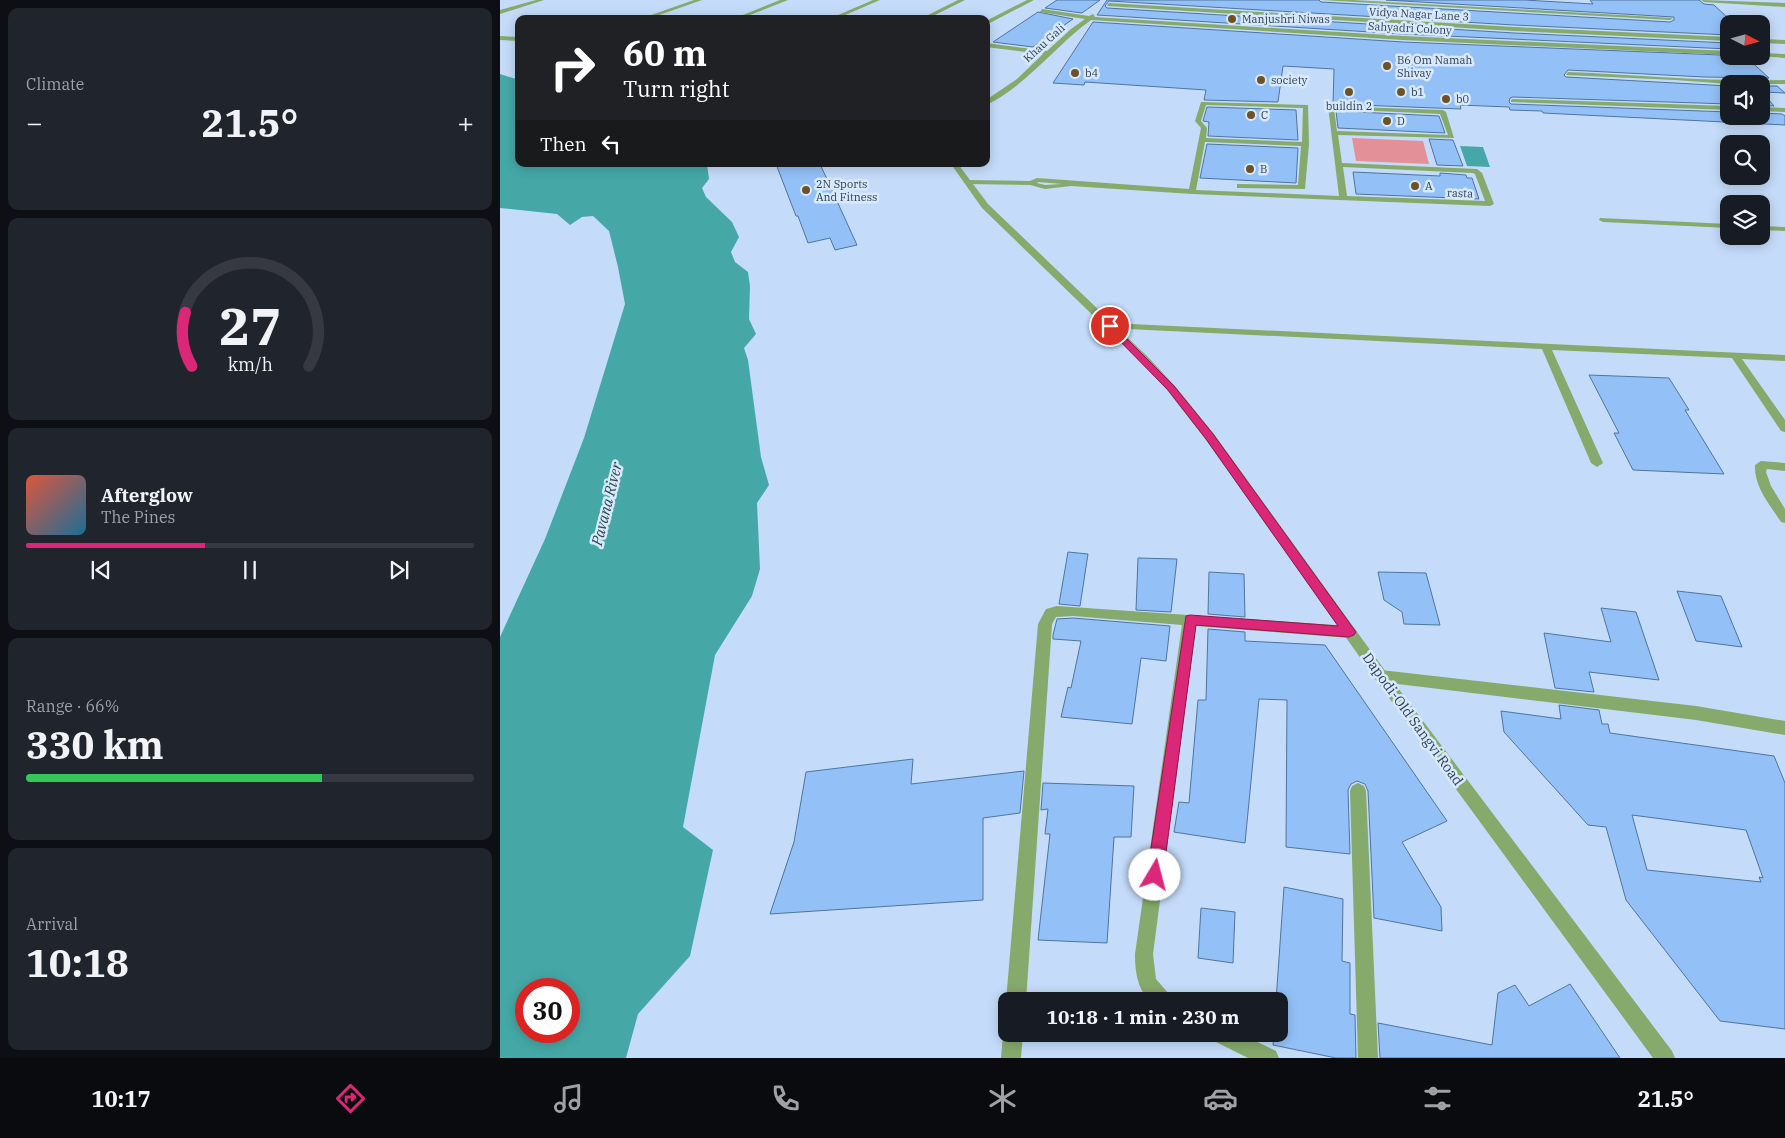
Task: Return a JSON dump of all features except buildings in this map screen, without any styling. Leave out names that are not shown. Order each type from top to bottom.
[{"type":"street","points":[[500,12],[541,0]]},
{"type":"street","points":[[654,15],[699,0]]},
{"type":"street","points":[[746,15],[785,0]]},
{"type":"street","points":[[841,15],[877,0]]},
{"type":"street","points":[[930,15],[962,0]]},
{"type":"street","points":[[990,21],[1030,0]]},
{"type":"street","name":"Khau Gali","points":[[990,101],[1018,80],[1046,53],[1090,18],[1118,0]]},
{"type":"street","points":[[1324,0],[1670,18]]},
{"type":"street","points":[[1704,0],[1785,5]]},
{"type":"street","name":"Vidya Nagar Lane 3","points":[[1109,5],[1495,28],[1720,39]]},
{"type":"street","name":"Sahyadri Colony","points":[[1042,11],[1090,18],[1403,38],[1720,53]]},
{"type":"street","points":[[500,38],[515,39]]},
{"type":"street","points":[[1770,41],[1785,42]]},
{"type":"street","points":[[990,46],[1046,53]]},
{"type":"street","points":[[1770,55],[1785,56]]},
{"type":"street","points":[[1568,74],[1675,78],[1734,84],[1785,82]]},
{"type":"street","points":[[1513,101],[1720,108]]},
{"type":"street","points":[[1192,192],[1202,140],[1203,126],[1198,121],[1204,102],[1306,106],[1306,144],[1302,187],[1226,185]]},
{"type":"street","points":[[1334,133],[1452,136],[1441,112],[1330,108],[1343,199]]},
{"type":"street","points":[[1770,109],[1785,110]]},
{"type":"street","points":[[1202,140],[1306,144]]},
{"type":"street","name":"rasta","points":[[967,182],[1031,183],[1036,186],[1060,187],[1071,184],[1192,192],[1485,205],[1491,203],[1478,173],[1474,171],[1339,165]]},
{"type":"street","name":"Dapodi-Old Sangvi Road","points":[[956,167],[985,206],[1110,326],[1171,388],[1210,436],[1381,676],[1665,1058]]},
{"type":"street","points":[[1603,220],[1720,226]]},
{"type":"street","points":[[1770,228],[1785,229]]},
{"type":"street","points":[[1110,326],[1785,358]]},
{"type":"street","points":[[1546,347],[1597,463]]},
{"type":"street","points":[[1735,356],[1785,428]]},
{"type":"street","points":[[1785,467],[1761,465],[1760,471],[1765,486],[1785,519]]},
{"type":"street","points":[[1017,992],[1045,624],[1051,613],[1057,611],[1349,632]]},
{"type":"street","points":[[1153,992],[1146,981],[1144,954],[1190,620]]},
{"type":"street","points":[[1381,676],[1696,713],[1785,728]]},
{"type":"street","points":[[1358,791],[1368,1058]]},
{"type":"street","points":[[1011,1058],[1012,1042]]},
{"type":"street","points":[[1237,1042],[1269,1058]]},
{"type":"shaded area","points":[[1352,138],[1423,141],[1429,164],[1356,161]]},
{"type":"water","name":"Pavana River","points":[[500,74],[515,79],[515,167],[707,167],[709,179],[702,188],[706,197],[732,222],[739,237],[731,252],[735,262],[748,272],[750,286],[749,319],[756,334],[744,348],[748,360],[761,457],[769,485],[757,503],[760,569],[752,596],[715,655],[683,827],[713,850],[690,956],[638,1014],[626,1058],[500,1058],[500,637],[545,539],[584,438],[625,304],[609,231],[593,216],[582,217],[570,225],[557,214],[500,208]]},
{"type":"water","points":[[1460,146],[1483,147],[1490,167],[1467,166]]},
{"type":"place","name":"Manjushri Niwas","points":[[1232,19]]},
{"type":"place","name":"B6 Om Namah Shivay","points":[[1387,66]]},
{"type":"place","name":"b4","points":[[1075,73]]},
{"type":"place","name":"society","points":[[1261,80]]},
{"type":"place","name":"buildin 2","points":[[1349,92]]},
{"type":"place","name":"b1","points":[[1401,92]]},
{"type":"place","name":"b0","points":[[1446,99]]},
{"type":"place","name":"C","points":[[1251,115]]},
{"type":"place","name":"D","points":[[1387,121]]},
{"type":"place","name":"B","points":[[1250,169]]},
{"type":"place","name":"A","points":[[1415,186]]},
{"type":"place","name":"2N Sports And Fitness","points":[[806,190]]},
{"type":"route","points":[[1110,326],[1171,388],[1210,436],[1349,632],[1190,620],[1155,875]]}]
